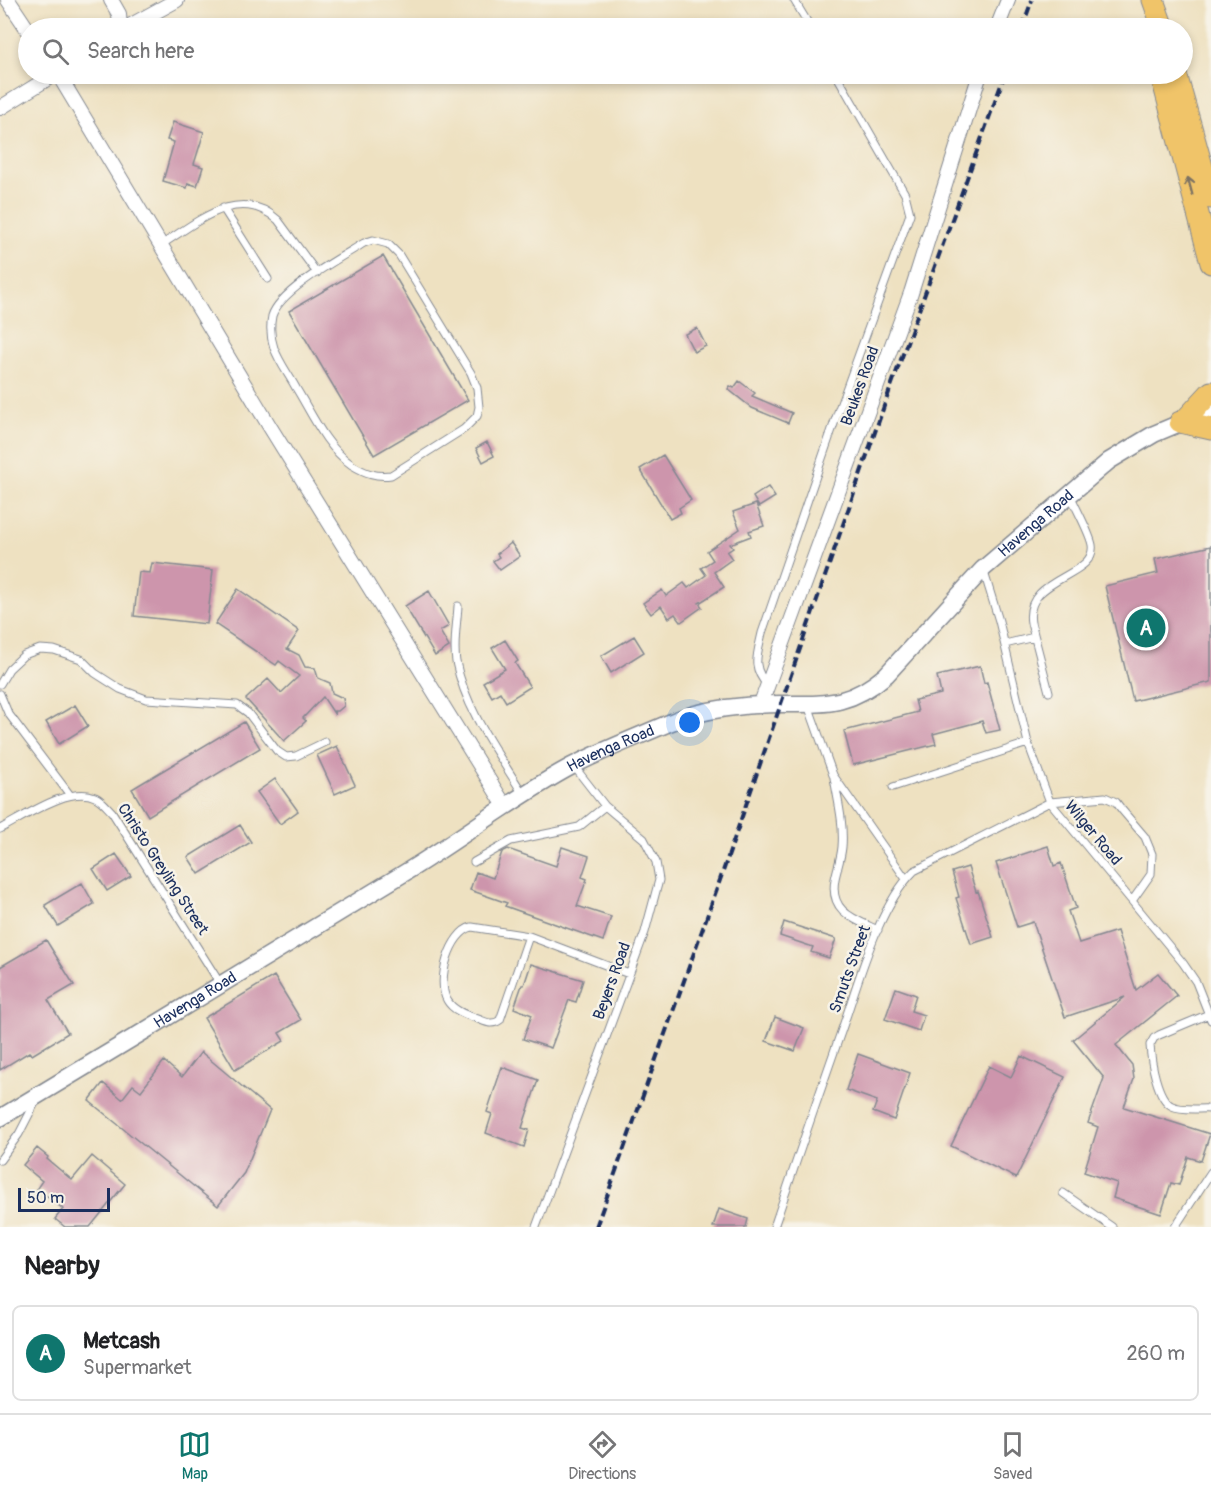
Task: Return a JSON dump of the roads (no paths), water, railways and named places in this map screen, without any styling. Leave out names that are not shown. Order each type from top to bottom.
[{"type":"highway","points":[[1144,0],[1148,18]]},
{"type":"highway","points":[[1153,0],[1159,18]]},
{"type":"highway","points":[[1164,84],[1211,263]]},
{"type":"highway","points":[[1179,84],[1211,198]]},
{"type":"highway","points":[[1211,392],[1183,421],[1211,429]]},
{"type":"street","points":[[8,0],[20,18]]},
{"type":"street","points":[[111,0],[119,18]]},
{"type":"street","points":[[144,18],[177,0]]},
{"type":"street","points":[[1001,18],[1008,0]]},
{"type":"street","points":[[0,108],[40,84]]},
{"type":"street","points":[[62,84],[270,427],[506,806]]},
{"type":"street","name":"Beukes Road","points":[[760,706],[911,293],[977,84]]},
{"type":"street","name":"Havenga Road","points":[[0,1118],[423,862],[524,794],[573,765],[672,722],[727,708],[780,704],[808,705],[848,699],[872,687],[913,647],[983,569],[1109,462],[1133,445],[1211,410]]},
{"type":"lane","points":[[794,0],[805,18]]},
{"type":"lane","points":[[768,686],[758,674],[756,664],[762,633],[839,409],[910,213],[905,194],[842,84]]},
{"type":"lane","points":[[161,245],[223,208],[244,205],[262,209],[271,214],[287,230],[317,273]]},
{"type":"lane","points":[[223,208],[268,279]]},
{"type":"lane","points":[[373,240],[388,243],[399,255],[471,373],[477,388],[479,407],[477,416],[471,423],[391,476],[370,475],[352,465],[335,450],[274,348],[271,335],[272,320],[277,307],[288,294],[317,273],[364,243],[373,240]]},
{"type":"lane","points":[[1049,692],[1030,615],[1035,597],[1087,562],[1091,555],[1091,542],[1070,494]]},
{"type":"lane","name":"Wilger Road","points":[[983,569],[1005,644],[1028,743],[1050,802],[1196,982],[1210,1017]]},
{"type":"lane","points":[[458,606],[456,660],[467,698],[484,732],[524,794]]},
{"type":"lane","points":[[1005,644],[1034,637]]},
{"type":"lane","points":[[0,684],[9,669],[24,655],[40,649],[54,650],[81,659],[95,673],[120,689],[146,699],[237,705],[248,712],[277,751],[286,757],[296,756],[325,742]]},
{"type":"lane","points":[[0,694],[8,713],[70,795],[0,829]]},
{"type":"lane","points":[[808,705],[833,775],[842,825],[842,848],[834,891],[836,902],[851,918],[878,930]]},
{"type":"lane","points":[[893,787],[1028,743]]},
{"type":"lane","name":"Beyers Road","points":[[536,1227],[629,974],[656,894],[658,870],[651,850],[644,839],[605,806],[573,765]]},
{"type":"lane","points":[[833,775],[906,879]]},
{"type":"lane","name":"Christo Greyling Street","points":[[70,795],[86,794],[96,797],[112,813],[221,985]]},
{"type":"lane","points":[[1050,802],[1105,797],[1116,802],[1150,846],[1153,862],[1151,874],[1132,901]]},
{"type":"lane","name":"Smuts Street","points":[[774,1227],[866,958],[878,930],[906,879],[926,864],[1050,802]]},
{"type":"lane","points":[[474,862],[511,841],[579,827],[605,806]]},
{"type":"lane","points":[[530,936],[500,1020],[489,1024],[463,1013],[450,1004],[444,993],[443,980],[454,941],[462,932],[472,927],[530,936],[629,974]]},
{"type":"lane","points":[[1210,1017],[1159,1035],[1150,1045],[1160,1093],[1166,1102],[1175,1107],[1211,1108]]},
{"type":"lane","points":[[0,1160],[26,1123],[38,1095]]},
{"type":"lane","points":[[1174,1227],[1211,1172]]},
{"type":"lane","points":[[1063,1193],[1112,1227]]},
{"type":"railway","points":[[1026,18],[1032,0]]},
{"type":"railway","points":[[596,1227],[720,880],[884,406],[1001,84]]},
{"type":"place","name":"Metcash","points":[[1146,628]]}]
